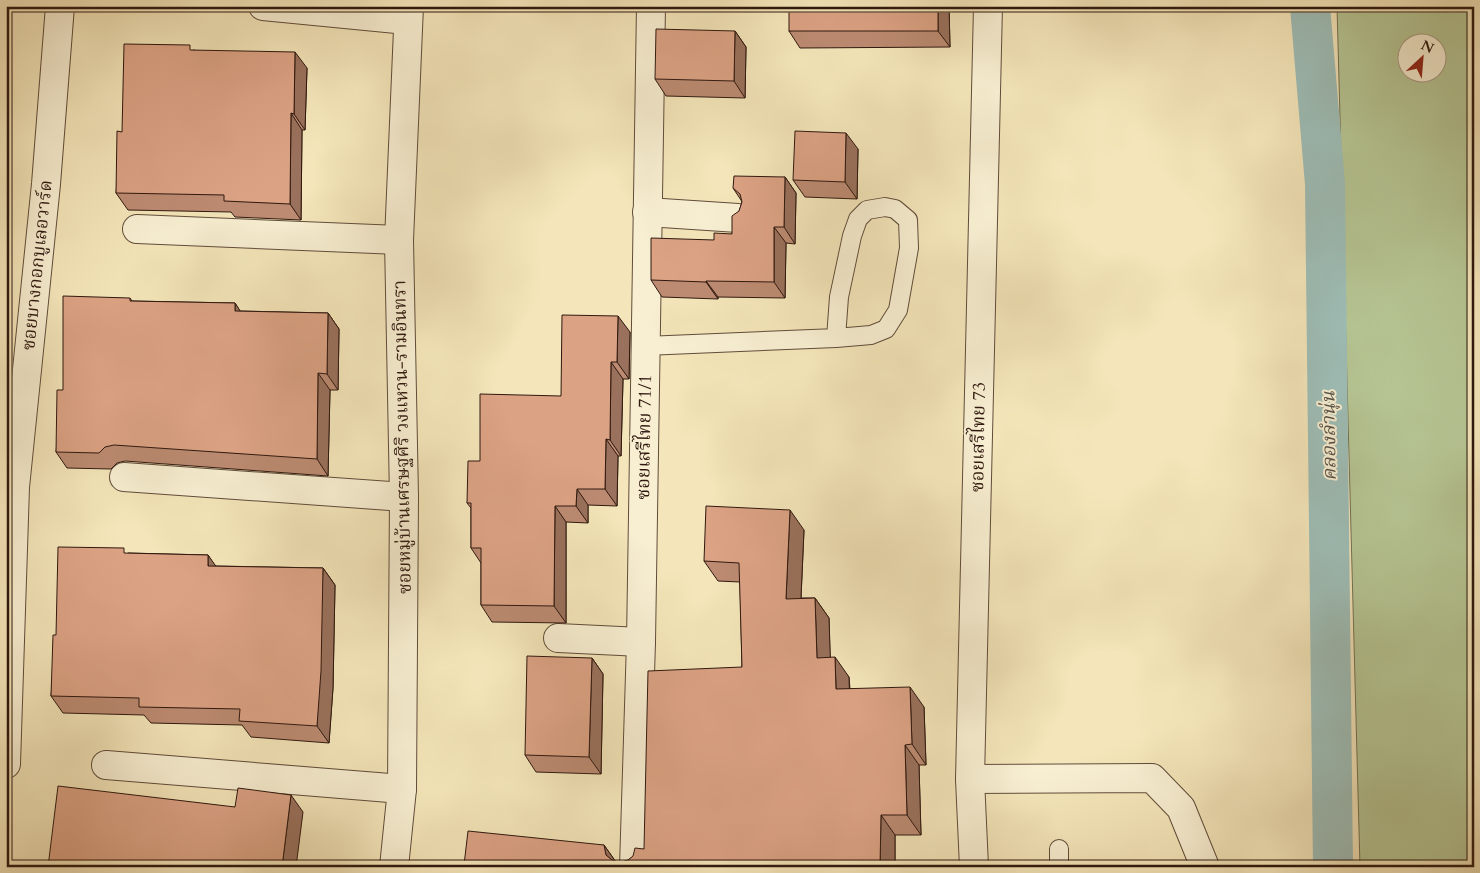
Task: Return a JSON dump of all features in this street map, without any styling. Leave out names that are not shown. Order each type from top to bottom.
[{"type":"street","name":"ซอยบางกอกบูเลอวาร์ด","points":[[6,764],[15,487],[46,184],[60,6]]},
{"type":"street","points":[[263,6],[408,13]]},
{"type":"street","name":"ซอยเสรีไทย 71/1","points":[[634,867],[641,642],[650,6]]},
{"type":"street","name":"ซอยเสรีไทย 73","points":[[974,867],[970,779],[988,6]]},
{"type":"street","name":"ซอยหมู่บ้านเศรษฐศิริ วงแหวน-รามอินทรา","points":[[394,867],[402,789],[404,497],[400,240],[408,13]]},
{"type":"street","points":[[647,212],[738,218]]},
{"type":"street","points":[[138,229],[400,240]]},
{"type":"street","points":[[124,477],[404,497]]},
{"type":"street","points":[[558,638],[641,642]]},
{"type":"street","points":[[106,765],[402,789]]},
{"type":"street","points":[[970,779],[1152,778],[1181,808],[1205,867]]},
{"type":"lane","points":[[645,346],[836,338],[871,335],[886,329],[898,310],[909,248],[908,220],[895,209],[885,207],[867,210],[858,219],[852,236],[839,297],[836,338]]},
{"type":"lane","points":[[1059,849],[1059,867]]},
{"type":"green space","points":[[1337,6],[1471,6],[1474,39],[1474,867],[1360,867]]},
{"type":"building","points":[[789,6],[938,6],[938,31],[789,31]]},
{"type":"building","points":[[656,29],[735,31],[734,81],[655,79]]},
{"type":"building","points":[[124,44],[190,45],[190,50],[295,52],[294,114],[291,113],[290,204],[224,201],[224,195],[116,193],[117,131],[122,132]]},
{"type":"building","points":[[795,131],[846,133],[845,182],[793,180]]},
{"type":"building","points":[[734,176],[785,177],[784,227],[774,227],[774,282],[651,280],[651,238],[714,240],[714,233],[732,234],[732,216],[739,211],[742,202],[740,194],[733,188]]},
{"type":"building","points":[[63,296],[130,298],[130,301],[235,303],[235,311],[328,313],[327,374],[318,373],[317,459],[114,445],[105,447],[99,453],[56,452],[57,390],[63,390]]},
{"type":"building","points":[[562,315],[618,316],[617,362],[611,362],[610,440],[606,439],[605,489],[577,489],[576,506],[555,506],[554,606],[481,605],[481,548],[471,548],[471,503],[467,503],[468,461],[480,461],[480,394],[561,396]]},
{"type":"building","points":[[706,506],[790,510],[786,599],[815,598],[817,658],[835,657],[836,689],[910,687],[912,744],[905,745],[907,815],[881,815],[880,867],[478,867],[464,865],[468,831],[604,845],[606,855],[619,863],[633,856],[635,848],[644,849],[648,671],[742,667],[739,563],[704,561]]},
{"type":"building","points":[[58,547],[124,548],[124,553],[208,555],[208,566],[323,568],[321,671],[317,726],[239,721],[240,709],[139,707],[139,698],[51,696],[53,635],[56,635]]},
{"type":"building","points":[[527,656],[592,658],[589,757],[525,755]]},
{"type":"building","points":[[58,786],[235,807],[238,788],[291,795],[282,867],[48,867]]},
{"type":"waterway","name":"คลองลำนุ่น","points":[[1310,6],[1325,184],[1333,867]]}]
